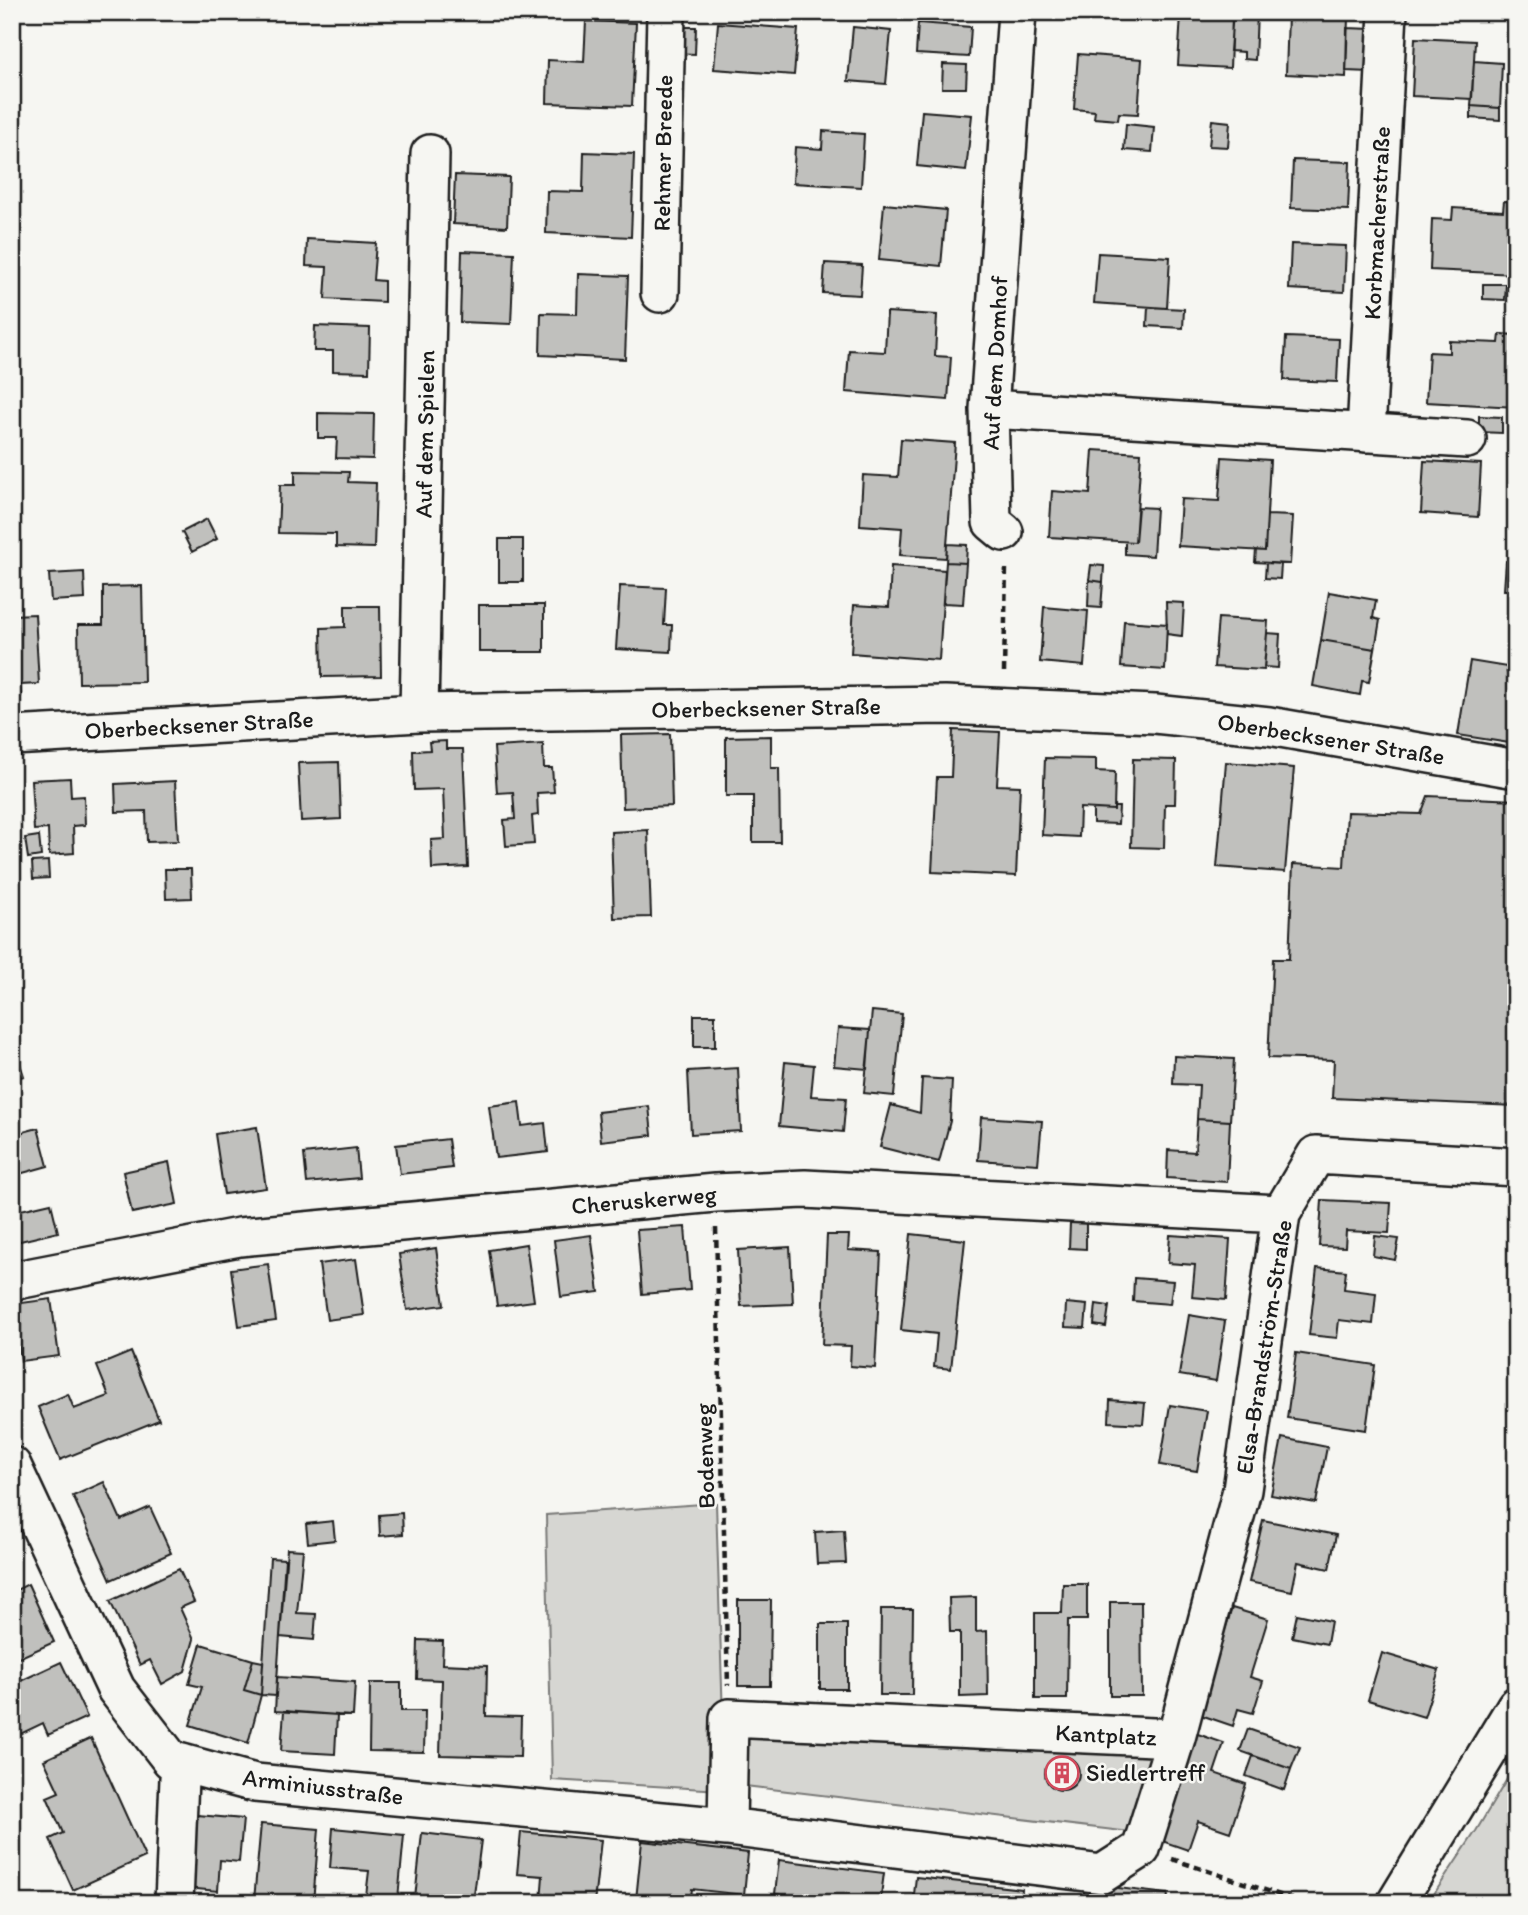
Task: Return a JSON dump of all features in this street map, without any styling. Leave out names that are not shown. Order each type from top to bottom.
[{"type":"street","name":"Rehmer Breede","points":[[660,293],[666,12]]},
{"type":"street","name":"Auf dem Domhof","points":[[1004,532],[992,522],[989,409],[1017,12]]},
{"type":"street","name":"Korbmacherstraße","points":[[1366,433],[1388,12]]},
{"type":"street","name":"Auf dem Spielen","points":[[419,713],[430,154]]},
{"type":"street","points":[[989,409],[1467,439]]},
{"type":"street","name":"Oberbecksener Straße","points":[[12,736],[419,713],[944,705],[1155,714],[1269,726],[1516,769]]},
{"type":"street","name":"Elsa-Brandström-Straße","points":[[1176,1738],[1242,1490],[1281,1214],[1316,1155],[1516,1167]]},
{"type":"street","name":"Cheruskerweg","points":[[12,1281],[239,1237],[715,1193],[805,1189],[1281,1214]]},
{"type":"street","name":"Arminiusstraße","points":[[12,1466],[116,1689],[171,1760],[255,1783],[727,1826]]},
{"type":"street","points":[[1396,1903],[1516,1706]]},
{"type":"street","points":[[729,1718],[727,1826],[1102,1874],[1141,1849]]},
{"type":"street","name":"Kantplatz","points":[[729,1718],[1176,1738],[1141,1849]]},
{"type":"street","points":[[174,1903],[179,1778],[182,1763]]},
{"type":"path","points":[[1000,708],[1007,550],[1004,532]]},
{"type":"path","name":"Bodenweg","points":[[715,1193],[729,1718]]},
{"type":"path","points":[[1141,1849],[1304,1903]]},
{"type":"shaded area","points":[[716,1503],[723,1719],[721,1790],[552,1780],[546,1515]]},
{"type":"shaded area","points":[[730,1719],[1175,1739],[1147,1834],[729,1784]]},
{"type":"shaded area","points":[[1516,1764],[1516,1903],[1428,1903],[1476,1831]]},
{"type":"building","points":[[1132,12],[1163,12],[1162,21],[1132,19]]},
{"type":"building","points":[[1233,12],[1257,12],[1255,60],[1244,59],[1244,52],[1230,51]]},
{"type":"building","points":[[1181,14],[1232,17],[1230,68],[1178,65]]},
{"type":"building","points":[[1288,15],[1348,17],[1346,77],[1286,74]]},
{"type":"building","points":[[586,21],[636,23],[632,106],[547,103],[548,60],[584,62]]},
{"type":"building","points":[[718,23],[798,29],[794,75],[714,69]]},
{"type":"building","points":[[918,23],[971,27],[969,57],[916,54]]},
{"type":"building","points":[[675,27],[696,27],[695,54],[674,53]]},
{"type":"building","points":[[853,27],[891,31],[886,84],[848,81]]},
{"type":"building","points":[[1347,28],[1372,29],[1370,72],[1346,71]]},
{"type":"building","points":[[1415,38],[1475,41],[1472,99],[1412,96]]},
{"type":"building","points":[[1078,54],[1142,59],[1138,114],[1119,113],[1118,120],[1094,118],[1095,111],[1074,109]]},
{"type":"building","points":[[1474,61],[1502,63],[1500,108],[1471,106]]},
{"type":"building","points":[[943,64],[967,65],[966,88],[942,88]]},
{"type":"building","points":[[1471,106],[1500,108],[1500,120],[1471,118]]},
{"type":"building","points":[[922,111],[972,115],[966,171],[917,166]]},
{"type":"building","points":[[1212,120],[1230,122],[1228,147],[1209,146]]},
{"type":"building","points":[[1126,124],[1154,127],[1152,152],[1124,150]]},
{"type":"building","points":[[823,131],[864,134],[861,187],[793,183],[795,147],[822,149]]},
{"type":"building","points":[[584,152],[634,154],[631,237],[546,233],[547,191],[583,192]]},
{"type":"building","points":[[1293,160],[1350,162],[1348,210],[1291,208]]},
{"type":"building","points":[[455,175],[509,177],[507,227],[453,224]]},
{"type":"building","points":[[1504,201],[1516,202],[1516,274],[1430,270],[1432,219],[1452,220],[1453,208],[1503,211]]},
{"type":"building","points":[[884,204],[946,210],[941,266],[879,260]]},
{"type":"building","points":[[307,239],[376,243],[373,280],[384,281],[384,302],[325,299],[327,267],[306,266]]},
{"type":"building","points":[[1291,244],[1346,246],[1344,292],[1289,289]]},
{"type":"building","points":[[462,251],[514,253],[511,324],[460,322]]},
{"type":"building","points":[[1098,253],[1170,257],[1167,308],[1094,303]]},
{"type":"building","points":[[825,263],[862,265],[860,295],[823,293]]},
{"type":"building","points":[[578,274],[628,276],[625,359],[540,355],[541,313],[577,314]]},
{"type":"building","points":[[1483,284],[1506,284],[1505,300],[1483,299]]},
{"type":"building","points":[[1148,307],[1184,309],[1183,328],[1147,326]]},
{"type":"building","points":[[887,312],[937,315],[935,356],[951,357],[948,400],[846,392],[849,350],[885,352]]},
{"type":"building","points":[[315,326],[370,328],[369,372],[333,371],[333,351],[314,351]]},
{"type":"building","points":[[1500,334],[1516,335],[1516,407],[1426,402],[1429,352],[1449,353],[1449,341],[1499,343]]},
{"type":"building","points":[[1286,337],[1339,339],[1337,382],[1284,380]]},
{"type":"building","points":[[12,374],[18,374],[18,395],[12,395]]},
{"type":"building","points":[[318,413],[374,414],[373,459],[336,458],[337,438],[318,438]]},
{"type":"building","points":[[1479,416],[1502,417],[1502,433],[1479,432]]},
{"type":"building","points":[[901,439],[955,443],[946,558],[900,555],[902,528],[860,525],[863,475],[898,477]]},
{"type":"building","points":[[1093,450],[1141,453],[1135,542],[1049,537],[1052,491],[1090,494]]},
{"type":"building","points":[[1222,457],[1270,460],[1265,551],[1178,546],[1181,499],[1219,501]]},
{"type":"building","points":[[1424,461],[1481,464],[1478,517],[1421,513]]},
{"type":"building","points":[[295,471],[349,472],[348,482],[376,483],[374,548],[336,547],[336,534],[278,533],[280,485],[295,485]]},
{"type":"building","points":[[1510,490],[1516,490],[1516,505],[1509,505]]},
{"type":"building","points":[[1138,507],[1156,508],[1153,556],[1125,554],[1125,542],[1135,542]]},
{"type":"building","points":[[1267,515],[1293,516],[1290,564],[1255,562],[1256,550],[1265,551]]},
{"type":"building","points":[[207,519],[217,539],[192,552],[182,532]]},
{"type":"building","points":[[499,539],[523,539],[523,582],[499,582]]},
{"type":"building","points":[[947,544],[967,545],[966,563],[946,562]]},
{"type":"building","points":[[1506,561],[1516,562],[1516,590],[1504,590]]},
{"type":"building","points":[[946,562],[966,563],[963,604],[943,603]]},
{"type":"building","points":[[1266,563],[1281,564],[1280,579],[1265,578]]},
{"type":"building","points":[[1091,565],[1104,566],[1103,582],[1089,580]]},
{"type":"building","points":[[891,566],[945,570],[939,660],[851,653],[854,605],[889,607]]},
{"type":"building","points":[[84,572],[85,599],[51,601],[49,574]]},
{"type":"building","points":[[1089,580],[1103,582],[1101,608],[1088,607]]},
{"type":"building","points":[[142,586],[144,682],[79,683],[78,625],[103,625],[103,587]]},
{"type":"building","points":[[620,586],[666,588],[664,625],[672,625],[671,652],[616,649]]},
{"type":"building","points":[[1329,592],[1376,600],[1373,618],[1380,620],[1375,649],[1321,640]]},
{"type":"building","points":[[1166,602],[1184,603],[1182,636],[1167,634]]},
{"type":"building","points":[[479,605],[544,605],[544,652],[479,652]]},
{"type":"building","points":[[345,606],[380,606],[381,676],[322,677],[321,628],[345,627]]},
{"type":"building","points":[[1044,607],[1088,611],[1084,666],[1040,662]]},
{"type":"building","points":[[35,614],[39,684],[20,685],[21,696],[12,697],[12,615]]},
{"type":"building","points":[[1218,618],[1268,621],[1264,670],[1214,667]]},
{"type":"building","points":[[1124,621],[1167,624],[1165,670],[1121,667]]},
{"type":"building","points":[[1267,633],[1280,634],[1278,668],[1264,667]]},
{"type":"building","points":[[1321,640],[1375,649],[1369,682],[1362,681],[1360,695],[1313,686]]},
{"type":"building","points":[[1470,661],[1507,667],[1507,672],[1516,673],[1516,744],[1458,735]]},
{"type":"building","points":[[953,730],[1000,732],[997,785],[1020,786],[1016,876],[932,872],[937,777],[951,777]]},
{"type":"building","points":[[670,734],[672,806],[623,808],[621,735]]},
{"type":"building","points":[[771,736],[771,768],[779,768],[780,842],[753,842],[753,796],[726,796],[726,737]]},
{"type":"building","points":[[446,741],[446,749],[463,749],[468,867],[432,869],[431,840],[445,839],[443,789],[414,790],[413,751],[430,750],[429,742]]},
{"type":"building","points":[[543,744],[544,768],[552,768],[554,792],[537,793],[538,815],[532,816],[534,844],[506,846],[504,820],[515,819],[513,792],[497,793],[494,747]]},
{"type":"building","points":[[1045,758],[1096,759],[1096,771],[1115,772],[1114,810],[1080,808],[1079,837],[1042,835]]},
{"type":"building","points":[[1133,759],[1176,760],[1175,804],[1165,804],[1164,848],[1131,847]]},
{"type":"building","points":[[339,762],[341,819],[301,821],[298,763]]},
{"type":"building","points":[[1226,762],[1294,768],[1285,872],[1217,867]]},
{"type":"building","points":[[70,778],[71,797],[84,796],[85,825],[73,826],[74,853],[49,855],[48,829],[34,830],[31,780]]},
{"type":"building","points":[[175,781],[178,841],[147,842],[146,811],[116,812],[115,784]]},
{"type":"building","points":[[1428,796],[1516,800],[1516,1106],[1332,1098],[1334,1060],[1268,1058],[1273,959],[1289,959],[1293,864],[1344,867],[1347,812],[1421,814]]},
{"type":"building","points":[[1114,807],[1119,807],[1118,824],[1093,823],[1093,809],[1114,810]]},
{"type":"building","points":[[648,830],[651,917],[614,918],[611,832]]},
{"type":"building","points":[[39,836],[41,856],[28,858],[25,838]]},
{"type":"building","points":[[48,861],[49,878],[33,879],[32,862]]},
{"type":"building","points":[[165,869],[191,869],[192,898],[166,899]]},
{"type":"building","points":[[872,1011],[902,1014],[894,1096],[864,1093]]},
{"type":"building","points":[[694,1015],[715,1015],[715,1047],[694,1047]]},
{"type":"building","points":[[838,1028],[870,1030],[867,1069],[834,1066]]},
{"type":"building","points":[[12,1039],[24,1076],[12,1079]]},
{"type":"building","points":[[1174,1056],[1234,1059],[1230,1121],[1197,1119],[1199,1085],[1173,1084]]},
{"type":"building","points":[[785,1062],[814,1065],[811,1096],[846,1098],[843,1132],[779,1126]]},
{"type":"building","points":[[738,1068],[741,1131],[691,1134],[688,1071]]},
{"type":"building","points":[[922,1078],[952,1080],[950,1121],[939,1162],[880,1147],[891,1105],[920,1113]]},
{"type":"building","points":[[519,1102],[522,1126],[545,1123],[548,1152],[496,1158],[489,1106]]},
{"type":"building","points":[[649,1106],[652,1135],[601,1141],[598,1112]]},
{"type":"building","points":[[981,1117],[1042,1121],[1038,1164],[978,1160]]},
{"type":"building","points":[[1197,1119],[1230,1121],[1227,1182],[1167,1178],[1168,1150],[1195,1152]]},
{"type":"building","points":[[257,1127],[266,1188],[224,1194],[215,1134]]},
{"type":"building","points":[[38,1128],[48,1166],[12,1176],[12,1135]]},
{"type":"building","points":[[448,1139],[452,1168],[400,1174],[396,1145]]},
{"type":"building","points":[[356,1148],[359,1178],[307,1183],[304,1154]]},
{"type":"building","points":[[169,1162],[177,1204],[132,1213],[123,1172]]},
{"type":"building","points":[[1322,1200],[1391,1203],[1389,1233],[1346,1231],[1345,1247],[1319,1246]]},
{"type":"building","points":[[51,1203],[58,1232],[12,1243],[12,1212]]},
{"type":"building","points":[[1070,1223],[1086,1223],[1086,1249],[1069,1248]]},
{"type":"building","points":[[685,1227],[690,1290],[642,1294],[637,1230]]},
{"type":"building","points":[[911,1234],[965,1240],[951,1369],[934,1367],[937,1334],[901,1330]]},
{"type":"building","points":[[591,1235],[599,1292],[561,1297],[554,1240]]},
{"type":"building","points":[[827,1235],[849,1235],[848,1250],[881,1252],[875,1368],[850,1366],[851,1346],[822,1345]]},
{"type":"building","points":[[1170,1235],[1230,1239],[1226,1300],[1192,1297],[1195,1265],[1168,1263]]},
{"type":"building","points":[[1375,1236],[1399,1239],[1395,1260],[1373,1256]]},
{"type":"building","points":[[526,1244],[534,1301],[497,1306],[489,1250]]},
{"type":"building","points":[[790,1247],[793,1304],[741,1306],[738,1250]]},
{"type":"building","points":[[436,1248],[444,1305],[407,1310],[399,1254]]},
{"type":"building","points":[[356,1259],[364,1315],[327,1320],[319,1264]]},
{"type":"building","points":[[268,1264],[276,1321],[239,1326],[231,1269]]},
{"type":"building","points":[[1317,1268],[1346,1271],[1344,1289],[1376,1293],[1373,1324],[1339,1320],[1337,1338],[1309,1335]]},
{"type":"building","points":[[1134,1278],[1173,1281],[1170,1304],[1133,1301]]},
{"type":"building","points":[[51,1299],[59,1356],[21,1361],[14,1304]]},
{"type":"building","points":[[1066,1303],[1087,1305],[1085,1328],[1065,1327]]},
{"type":"building","points":[[1096,1304],[1109,1306],[1106,1327],[1094,1325]]},
{"type":"building","points":[[1189,1315],[1225,1321],[1216,1381],[1179,1375]]},
{"type":"building","points":[[131,1352],[159,1420],[60,1460],[38,1407],[68,1394],[74,1409],[109,1396],[97,1366]]},
{"type":"building","points":[[1296,1353],[1375,1365],[1366,1430],[1287,1418]]},
{"type":"building","points":[[1110,1400],[1145,1403],[1143,1424],[1109,1422]]},
{"type":"building","points":[[1170,1405],[1207,1411],[1197,1471],[1160,1465]]},
{"type":"building","points":[[1282,1438],[1327,1447],[1316,1503],[1271,1495]]},
{"type":"building","points":[[104,1482],[121,1520],[150,1507],[171,1553],[111,1580],[73,1496]]},
{"type":"building","points":[[402,1513],[403,1534],[380,1536],[379,1515]]},
{"type":"building","points":[[1263,1520],[1336,1535],[1329,1569],[1298,1562],[1292,1591],[1249,1582]]},
{"type":"building","points":[[333,1521],[335,1540],[308,1543],[306,1524]]},
{"type":"building","points":[[844,1530],[846,1563],[817,1564],[815,1532]]},
{"type":"building","points":[[287,1549],[303,1550],[297,1613],[316,1614],[314,1640],[280,1637]]},
{"type":"building","points":[[270,1558],[285,1559],[276,1696],[261,1695]]},
{"type":"building","points":[[179,1569],[194,1602],[180,1608],[194,1639],[185,1671],[162,1684],[150,1660],[140,1665],[110,1601]]},
{"type":"building","points":[[28,1584],[54,1642],[12,1661],[12,1592]]},
{"type":"building","points":[[1063,1584],[1087,1584],[1087,1620],[1068,1620],[1067,1699],[1035,1699],[1035,1613],[1062,1613]]},
{"type":"building","points":[[976,1597],[976,1632],[987,1631],[988,1696],[960,1697],[960,1632],[950,1632],[949,1598]]},
{"type":"building","points":[[738,1600],[771,1600],[770,1686],[738,1686]]},
{"type":"building","points":[[1110,1602],[1141,1602],[1142,1696],[1110,1696]]},
{"type":"building","points":[[1232,1608],[1268,1619],[1250,1677],[1263,1681],[1253,1713],[1238,1709],[1233,1726],[1198,1714]]},
{"type":"building","points":[[881,1609],[913,1609],[912,1695],[880,1695]]},
{"type":"building","points":[[1297,1614],[1331,1621],[1327,1644],[1292,1637]]},
{"type":"building","points":[[820,1624],[847,1624],[847,1689],[820,1689]]},
{"type":"building","points":[[418,1640],[443,1641],[442,1664],[487,1666],[486,1716],[521,1717],[520,1757],[440,1755],[442,1680],[417,1679]]},
{"type":"building","points":[[201,1644],[253,1660],[244,1690],[261,1695],[248,1743],[190,1725],[202,1687],[189,1684]]},
{"type":"building","points":[[1382,1653],[1439,1670],[1424,1717],[1368,1700]]},
{"type":"building","points":[[253,1660],[263,1662],[261,1695],[244,1690]]},
{"type":"building","points":[[61,1662],[87,1717],[48,1735],[43,1723],[12,1738],[12,1685]]},
{"type":"building","points":[[277,1677],[355,1682],[353,1716],[275,1711]]},
{"type":"building","points":[[370,1683],[401,1683],[401,1711],[425,1711],[424,1752],[369,1751]]},
{"type":"building","points":[[284,1711],[337,1715],[335,1754],[281,1751]]},
{"type":"building","points":[[1248,1729],[1300,1747],[1291,1769],[1240,1751]]},
{"type":"building","points":[[1192,1732],[1224,1743],[1214,1773],[1246,1784],[1230,1832],[1198,1821],[1188,1850],[1156,1839]]},
{"type":"building","points":[[91,1738],[145,1857],[73,1890],[50,1839],[63,1833],[47,1797],[59,1792],[44,1760]]},
{"type":"building","name":"Siedlertreff","points":[[1062,1756],[1074,1761],[1079,1773],[1074,1785],[1062,1790],[1050,1785],[1045,1773],[1050,1761]]},
{"type":"building","points":[[1253,1756],[1291,1769],[1284,1790],[1246,1776]]},
{"type":"building","points":[[186,1814],[243,1819],[239,1862],[220,1860],[218,1891],[186,1888]]},
{"type":"building","points":[[261,1824],[319,1829],[313,1903],[254,1900]]},
{"type":"building","points":[[333,1828],[404,1835],[398,1899],[366,1896],[369,1871],[330,1868]]},
{"type":"building","points":[[521,1832],[601,1840],[594,1903],[511,1903],[511,1899],[541,1901],[543,1876],[517,1874]]},
{"type":"building","points":[[422,1833],[481,1840],[473,1903],[415,1898]]},
{"type":"building","points":[[642,1841],[748,1853],[744,1895],[692,1889],[690,1903],[636,1900]]},
{"type":"building","points":[[779,1860],[884,1873],[880,1903],[808,1903],[809,1899],[775,1894]]},
{"type":"building","points":[[916,1877],[1022,1889],[1021,1903],[913,1903]]},
{"type":"building","points":[[1085,1884],[1168,1894],[1167,1903],[1083,1903]]},
{"type":"building","points":[[333,1899],[374,1902],[374,1903],[332,1903]]},
{"type":"place","name":"Siedlertreff","points":[[1062,1773]]}]
